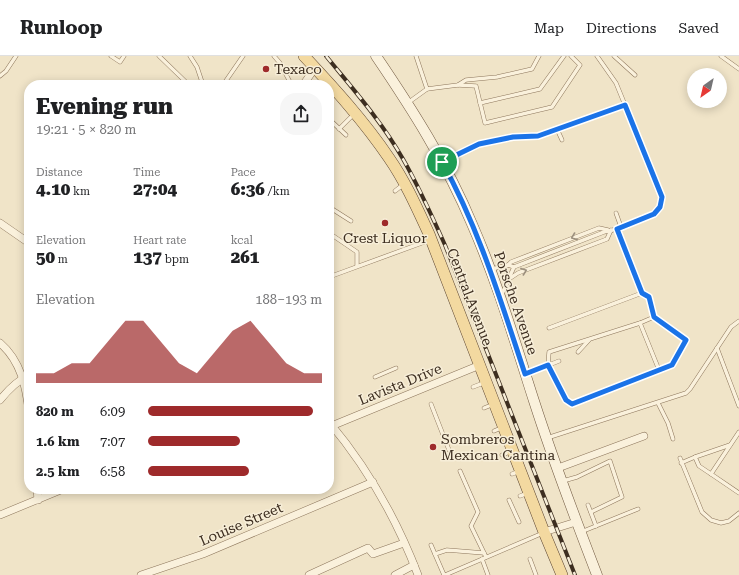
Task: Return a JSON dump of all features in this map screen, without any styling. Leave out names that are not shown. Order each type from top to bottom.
[{"type":"main road","name":"Central Avenue","points":[[304,56],[326,80]]},
{"type":"main road","name":"Central Avenue","points":[[334,89],[374,136],[405,184],[431,239],[495,403],[499,429],[513,451],[516,473],[544,532],[562,575]]},
{"type":"street","name":"Porsche Avenue","points":[[376,56],[408,103],[442,162],[472,224],[500,299],[546,439],[597,575]]},
{"type":"street","points":[[307,80],[315,68]]},
{"type":"street","points":[[0,223],[24,240]]},
{"type":"street","points":[[0,343],[24,374]]},
{"type":"street","name":"Lavista Drive","points":[[334,423],[480,365]]},
{"type":"street","points":[[0,400],[10,388],[24,378]]},
{"type":"street","points":[[334,430],[373,482],[393,518],[418,575]]},
{"type":"street","points":[[558,468],[644,436]]},
{"type":"street","name":"Louise Street","points":[[140,575],[203,554],[373,482]]},
{"type":"street","points":[[37,494],[38,500]]},
{"type":"street","points":[[0,515],[52,494]]},
{"type":"street","points":[[544,532],[576,522]]},
{"type":"street","points":[[309,575],[368,548],[373,554],[404,543]]},
{"type":"street","points":[[395,575],[414,565]]},
{"type":"lane","points":[[0,76],[6,71],[16,56]]},
{"type":"lane","points":[[111,56],[120,62],[124,56]]},
{"type":"lane","points":[[159,56],[185,80]]},
{"type":"lane","points":[[190,56],[197,68],[201,80]]},
{"type":"lane","points":[[226,80],[243,56]]},
{"type":"lane","points":[[274,56],[280,63],[289,80]]},
{"type":"lane","points":[[416,56],[427,89]]},
{"type":"lane","points":[[458,85],[466,80],[498,77],[532,69],[539,56]]},
{"type":"lane","points":[[480,103],[540,89],[564,56]]},
{"type":"lane","points":[[475,79],[485,123],[552,107],[580,65],[571,56]]},
{"type":"lane","points":[[489,270],[508,266],[514,267],[654,214],[660,207],[662,197],[616,83],[597,56]]},
{"type":"lane","points":[[614,56],[634,75]]},
{"type":"lane","points":[[721,56],[739,69]]},
{"type":"lane","points":[[408,103],[427,89],[458,85],[476,86]]},
{"type":"lane","points":[[442,162],[479,144],[513,137],[538,136],[625,105]]},
{"type":"lane","points":[[339,129],[355,113]]},
{"type":"lane","points":[[334,124],[346,135]]},
{"type":"lane","points":[[558,129],[562,140]]},
{"type":"lane","points":[[395,191],[405,184]]},
{"type":"lane","points":[[334,209],[351,221]]},
{"type":"lane","points":[[616,213],[621,227]]},
{"type":"lane","points":[[508,266],[511,262],[599,228],[611,230]]},
{"type":"lane","points":[[617,229],[642,293],[649,297],[654,317],[686,340],[672,365],[572,404],[566,400],[548,365],[549,352],[640,323],[654,317]]},
{"type":"lane","points":[[509,279],[518,273],[608,239],[611,230]]},
{"type":"lane","points":[[334,236],[357,252],[357,266]]},
{"type":"lane","points":[[334,275],[431,239]]},
{"type":"lane","points":[[500,299],[514,267]]},
{"type":"lane","points":[[549,328],[642,293]]},
{"type":"lane","points":[[546,439],[686,393],[731,327],[739,321]]},
{"type":"lane","points":[[640,323],[659,370]]},
{"type":"lane","points":[[578,352],[589,339]]},
{"type":"lane","points":[[717,348],[739,406]]},
{"type":"lane","points":[[525,374],[559,361]]},
{"type":"lane","points":[[375,377],[396,368]]},
{"type":"lane","points":[[473,387],[486,382]]},
{"type":"lane","points":[[658,402],[673,438]]},
{"type":"lane","points":[[484,408],[495,403]]},
{"type":"lane","points":[[431,404],[449,450]]},
{"type":"lane","points":[[711,474],[739,432]]},
{"type":"lane","points":[[730,445],[680,461],[702,512],[711,520],[721,523],[729,521],[739,513]]},
{"type":"lane","points":[[502,454],[513,451]]},
{"type":"lane","points":[[695,457],[698,466],[739,493]]},
{"type":"lane","points":[[562,482],[577,477],[610,461],[622,497],[591,512]]},
{"type":"lane","points":[[460,471],[478,512],[471,526],[484,553],[488,575]]},
{"type":"lane","points":[[509,500],[519,522]]},
{"type":"lane","points":[[588,505],[596,526]]},
{"type":"lane","points":[[580,533],[638,510]]},
{"type":"lane","points":[[431,545],[444,575],[450,574],[544,532]]},
{"type":"lane","points":[[435,554],[447,550],[484,553]]},
{"type":"lane","points":[[530,559],[536,575]]},
{"type":"railway","points":[[326,56],[367,106],[395,145],[425,202],[445,245],[575,575]]},
{"type":"place","name":"Texaco","points":[[266,69]]},
{"type":"place","name":"Crest Liquor","points":[[385,223]]},
{"type":"place","name":"Sombreros Mexican Cantina","points":[[433,447]]},
{"type":"route","points":[[625,105],[662,197],[660,207],[654,214],[617,229],[642,293],[649,297],[654,317],[686,340],[672,365],[572,404],[566,400],[548,365],[525,374],[484,254],[472,224],[442,162],[479,144],[513,137],[538,136],[625,105]]}]
